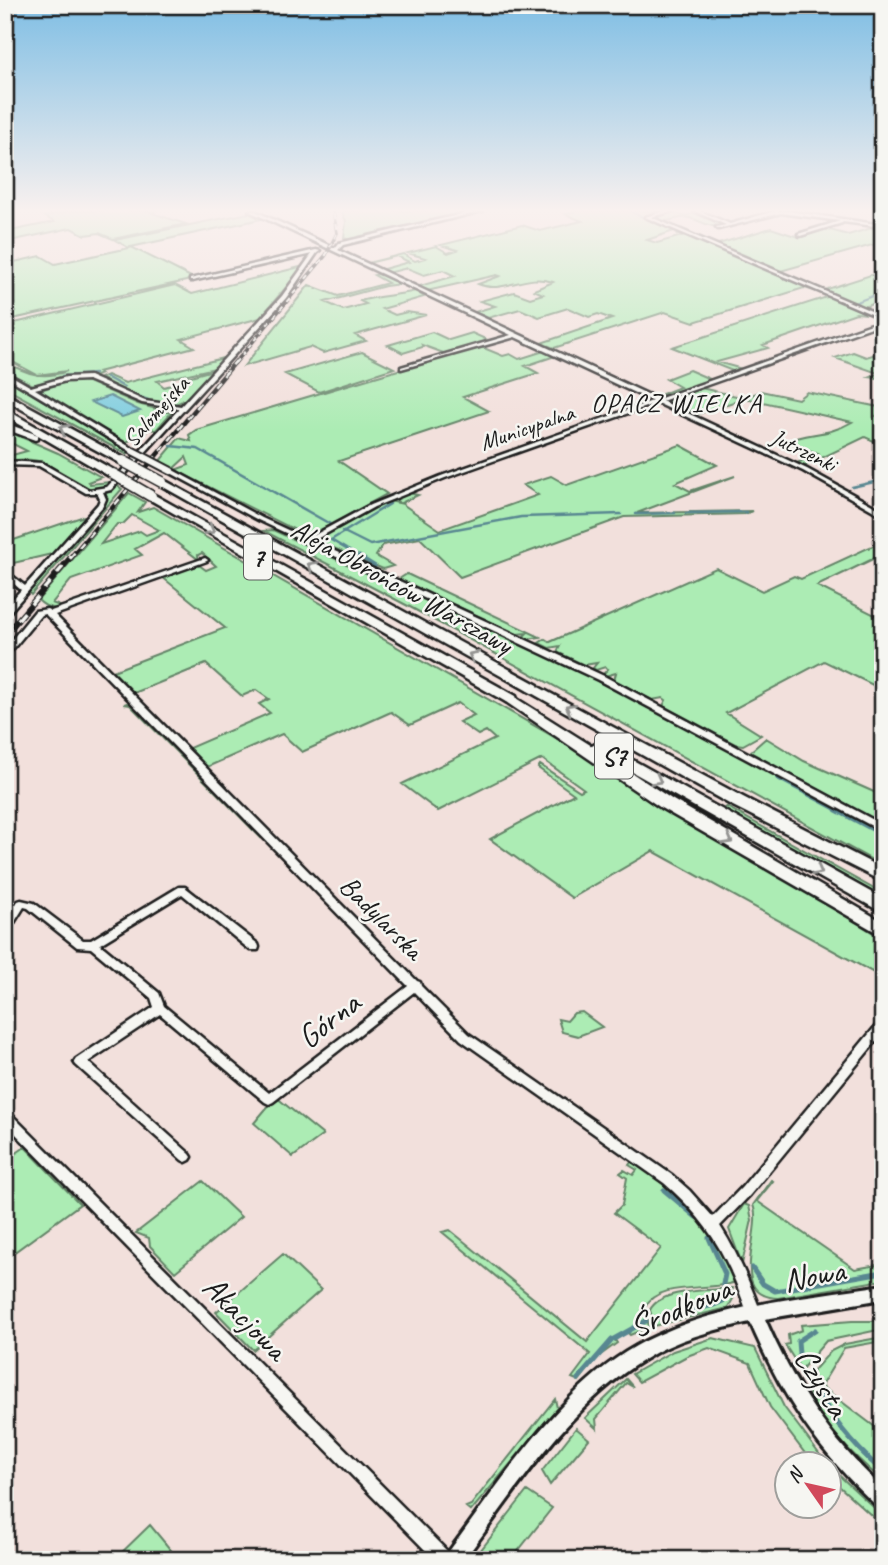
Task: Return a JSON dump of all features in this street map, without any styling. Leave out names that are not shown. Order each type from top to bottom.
[{"type":"highway","name":"Aleja Obrońców Warszawy","points":[[533,688],[740,803]]},
{"type":"highway","name":"Aleja Obrońców Warszawy","points":[[511,699],[883,907]]},
{"type":"highway","points":[[511,699],[667,804],[883,930]]},
{"type":"highway","points":[[740,803],[883,885]]},
{"type":"highway","name":"S7","points":[[740,803],[883,876]]},
{"type":"main road","name":"Aleja Obrońców Warszawy","points":[[5,396],[533,688]]},
{"type":"main road","name":"Aleja Obrońców Warszawy","points":[[5,412],[511,699]]},
{"type":"main road","points":[[5,426],[94,464]]},
{"type":"street","name":"Salomejska","points":[[5,612],[101,505],[103,499],[100,492],[111,487],[294,284]]},
{"type":"street","name":"Jutrzenki","points":[[406,284],[832,483],[883,514]]},
{"type":"street","points":[[801,284],[883,320]]},
{"type":"street","name":"Municypalna","points":[[308,541],[395,496],[883,320]]},
{"type":"street","points":[[403,368],[516,335]]},
{"type":"street","points":[[5,374],[171,471],[308,541],[612,683],[883,829]]},
{"type":"street","points":[[30,389],[66,379],[89,379],[144,402],[181,408]]},
{"type":"street","points":[[5,463],[37,463],[85,491],[100,492]]},
{"type":"street","points":[[5,653],[47,612],[205,560]]},
{"type":"street","points":[[5,572],[24,589]]},
{"type":"street","name":"Badylarska","points":[[47,612],[471,1041],[671,1181],[695,1202],[714,1224]]},
{"type":"street","points":[[5,929],[21,903],[33,906],[81,944],[93,944],[181,890],[254,947]]},
{"type":"street","points":[[93,944],[155,996],[160,1008],[80,1062],[186,1157]]},
{"type":"street","name":"Górna","points":[[160,1008],[269,1099],[416,985]]},
{"type":"street","points":[[714,1224],[746,1191],[883,1025]]},
{"type":"street","name":"Akacjowa","points":[[5,1115],[446,1560]]},
{"type":"street","name":"Środkowa","points":[[453,1560],[562,1422],[613,1371],[670,1339],[755,1315],[730,1252],[714,1224]]},
{"type":"street","name":"Nowa","points":[[755,1315],[883,1292]]},
{"type":"street","name":"Czysta","points":[[755,1315],[789,1390],[807,1419],[831,1450],[883,1500]]},
{"type":"green space","points":[[5,284],[172,284],[8,320],[5,305],[15,303],[5,304]]},
{"type":"green space","points":[[232,284],[289,284],[260,318],[181,339],[194,347],[98,372],[101,374],[94,377],[70,376],[33,385],[5,371],[5,362],[36,374],[5,358],[5,347],[15,345],[5,344],[6,325],[175,285],[192,294]]},
{"type":"green space","points":[[384,284],[401,284],[325,302],[343,310],[366,304],[360,301],[367,299],[415,291],[424,297],[382,309],[395,315],[407,312],[426,315],[355,335],[366,341],[323,353],[310,347],[244,366],[309,285],[338,296]]},
{"type":"green space","points":[[427,284],[457,284],[427,291],[416,287]]},
{"type":"green space","points":[[478,284],[512,284],[496,287]]},
{"type":"green space","points":[[548,284],[802,284],[826,294],[804,288],[694,322],[665,312],[554,348],[541,343],[612,319],[598,314],[589,317],[568,308],[539,317],[520,309],[488,318],[475,312],[495,306],[480,301],[514,292],[530,298],[543,294],[534,290]]},
{"type":"green space","points":[[843,284],[883,284],[883,300],[862,308],[821,291]]},
{"type":"green space","points":[[830,296],[867,314],[856,313],[763,345],[768,348],[717,362],[742,369],[735,372],[672,347]]},
{"type":"green space","points":[[432,332],[449,340],[472,333],[490,341],[446,354],[422,345],[423,347],[403,353],[388,345]]},
{"type":"green space","points":[[479,346],[519,359],[544,351],[555,356],[525,366],[538,373],[463,397],[489,411],[339,461],[387,494],[313,534],[303,534],[175,470],[189,465],[186,457],[173,469],[159,462],[179,438],[191,441],[189,435],[196,430]]},
{"type":"green space","points":[[362,352],[394,368],[319,392],[285,374]]},
{"type":"green space","points":[[853,352],[866,357],[883,352],[883,379],[869,377],[878,373],[835,358]]},
{"type":"green space","points":[[223,358],[215,368],[157,381],[164,387],[213,370],[188,397],[169,405],[148,402],[100,378],[107,375],[125,383]]},
{"type":"green space","points":[[689,370],[712,380],[666,396],[662,394],[680,387],[666,379]]},
{"type":"green space","points":[[5,378],[130,452],[126,454],[5,388]]},
{"type":"green space","points":[[86,381],[138,404],[171,413],[156,430],[139,428],[147,431],[142,436],[123,443],[38,391],[64,382]]},
{"type":"green space","points":[[701,388],[745,398],[698,414],[665,401]]},
{"type":"green space","points":[[761,391],[798,399],[807,392],[883,408],[876,416],[883,418],[883,445],[865,437],[805,466],[797,463],[818,454],[787,441],[835,430],[852,422],[745,398]]},
{"type":"green space","points":[[5,430],[58,453],[101,477],[88,482],[90,484],[110,482],[93,489],[77,484],[40,461],[5,461],[5,457],[27,451],[5,440]]},
{"type":"green space","points":[[680,445],[717,465],[675,483],[690,491],[735,476],[637,513],[752,511],[745,514],[624,517],[460,577],[420,538],[383,545],[376,556],[393,566],[383,569],[317,541],[321,536],[389,501],[399,503],[395,499],[409,493],[418,495],[401,503],[440,530],[538,495],[523,485],[551,476],[567,485]]},
{"type":"green space","points":[[116,485],[122,489],[31,595],[27,590],[106,503],[105,494]]},
{"type":"green space","points":[[129,493],[145,502],[138,512],[153,507],[582,753],[883,939],[883,978],[653,851],[572,898],[490,839],[574,794],[538,768],[540,765],[580,791],[584,789],[542,759],[438,811],[402,784],[495,739],[486,731],[478,735],[459,722],[474,715],[458,703],[410,725],[391,712],[302,752],[282,734],[207,767],[189,748],[270,713],[259,704],[269,699],[256,690],[242,696],[206,664],[134,693],[113,671],[225,628],[162,577],[199,565],[206,570],[216,566],[202,553],[198,555],[199,560],[164,533],[135,549],[142,555],[71,580],[52,603],[62,607],[73,605],[63,607],[54,608],[38,600]],"holes":[[[132,515],[159,530],[146,535],[140,531],[101,544],[117,524],[123,524]]]},
{"type":"green space","points":[[87,517],[56,553],[5,565],[5,543]]},
{"type":"green space","points":[[273,530],[583,673],[883,833],[883,866],[410,607],[264,531]]},
{"type":"green space","points":[[883,541],[883,554],[817,586],[883,619],[883,681],[875,686],[824,661],[726,713],[761,735],[743,745],[735,744],[663,706],[666,700],[663,698],[652,700],[614,680],[616,673],[605,676],[604,673],[608,669],[605,667],[596,670],[593,668],[597,663],[584,665],[557,652],[560,646],[549,648],[539,643],[545,639],[550,642],[716,568],[762,591],[794,576],[801,579]]},
{"type":"green space","points":[[407,574],[540,637],[527,639],[524,636],[527,633],[517,634],[399,579]]},
{"type":"green space","points":[[130,702],[264,837],[261,838],[130,705],[124,704]]},
{"type":"green space","points":[[766,738],[804,761],[883,796],[883,819],[877,821],[750,752]]},
{"type":"green space","points":[[727,807],[883,894],[883,899],[723,809]]},
{"type":"green space","points":[[582,1012],[602,1027],[578,1036],[562,1032],[558,1019],[567,1021],[574,1013]]},
{"type":"green space","points":[[276,1097],[323,1135],[293,1157],[254,1123]]},
{"type":"green space","points":[[25,1147],[80,1204],[5,1259],[5,1161]]},
{"type":"green space","points":[[632,1161],[665,1186],[693,1213],[716,1244],[735,1282],[661,1293],[645,1307],[649,1327],[630,1335],[627,1332],[615,1340],[617,1343],[598,1357],[579,1381],[572,1378],[590,1354],[442,1232],[450,1230],[587,1342],[661,1248],[614,1213],[622,1205],[627,1178],[620,1173],[624,1170],[633,1175],[637,1170],[629,1165]]},
{"type":"green space","points":[[771,1180],[773,1181],[757,1201],[855,1269],[883,1264],[883,1280],[778,1298],[762,1294],[754,1286],[750,1274],[755,1216],[753,1205]]},
{"type":"green space","points":[[203,1181],[241,1217],[175,1272],[150,1246],[149,1238],[136,1233]]},
{"type":"green space","points":[[744,1204],[749,1206],[752,1220],[742,1264],[729,1229]]},
{"type":"green space","points":[[283,1254],[321,1290],[253,1350],[216,1312]]},
{"type":"green space","points":[[732,1288],[734,1297],[728,1308],[654,1326],[650,1310],[664,1298],[687,1292]]},
{"type":"green space","points":[[883,1321],[883,1329],[826,1341],[801,1370],[785,1345],[789,1344],[788,1335],[802,1330],[801,1325]]},
{"type":"green space","points":[[883,1337],[883,1341],[844,1348],[821,1386],[883,1433],[883,1481],[853,1454],[825,1423],[811,1400],[806,1379],[831,1351],[845,1344]]},
{"type":"green space","points":[[713,1338],[755,1348],[784,1407],[816,1450],[802,1450],[770,1407],[750,1363],[709,1348],[687,1356],[639,1382],[632,1374],[673,1351]]},
{"type":"green space","points":[[626,1379],[633,1387],[626,1383],[596,1419],[597,1429],[585,1418]]},
{"type":"green space","points":[[555,1399],[557,1408],[471,1511],[466,1507],[471,1505]]},
{"type":"green space","points":[[576,1428],[589,1439],[550,1485],[542,1471]]},
{"type":"green space","points":[[842,1478],[883,1516],[883,1526],[842,1489]]},
{"type":"green space","points":[[527,1491],[552,1508],[511,1560],[473,1560]]},
{"type":"green space","points":[[150,1525],[179,1560],[114,1560]]},
{"type":"water","points":[[110,396],[140,411],[122,417],[91,402]]},
{"type":"waterway","points":[[801,284],[824,294]]},
{"type":"waterway","points":[[854,303],[883,292]]},
{"type":"waterway","points":[[828,296],[848,304]]},
{"type":"waterway","points":[[5,306],[10,319]]},
{"type":"waterway","points":[[483,316],[487,318]]},
{"type":"waterway","points":[[62,376],[95,374]]},
{"type":"waterway","points":[[106,377],[124,387]]},
{"type":"waterway","points":[[140,397],[148,400]]},
{"type":"waterway","points":[[171,446],[198,449],[330,524]]},
{"type":"waterway","points":[[852,487],[883,480]]},
{"type":"waterway","points":[[344,532],[390,504]]},
{"type":"waterway","points":[[686,513],[746,512]]},
{"type":"waterway","points":[[636,514],[675,513]]},
{"type":"waterway","points":[[344,532],[370,545],[521,517],[621,514]]},
{"type":"waterway","points":[[344,532],[331,540],[361,558]]},
{"type":"waterway","points":[[359,556],[375,566]]},
{"type":"waterway","points":[[777,778],[839,811]]},
{"type":"waterway","points":[[836,810],[883,835]]},
{"type":"waterway","points":[[664,1190],[696,1217]]},
{"type":"waterway","points":[[709,1238],[725,1274],[723,1284]]},
{"type":"waterway","points":[[752,1268],[763,1284],[775,1291],[883,1272]]},
{"type":"waterway","points":[[653,1319],[714,1305],[723,1301],[724,1289]]},
{"type":"waterway","points":[[578,1379],[612,1340],[646,1321]]},
{"type":"waterway","points":[[799,1354],[798,1341],[815,1330]]},
{"type":"waterway","points":[[813,1379],[842,1430],[883,1472]]},
{"type":"railway","points":[[235,363],[302,284]]},
{"type":"railway","points":[[70,558],[236,361]]},
{"type":"railway","points":[[5,635],[72,556]]},
{"type":"district","name":"OPACZ WIELKA","points":[[677,403]]}]
